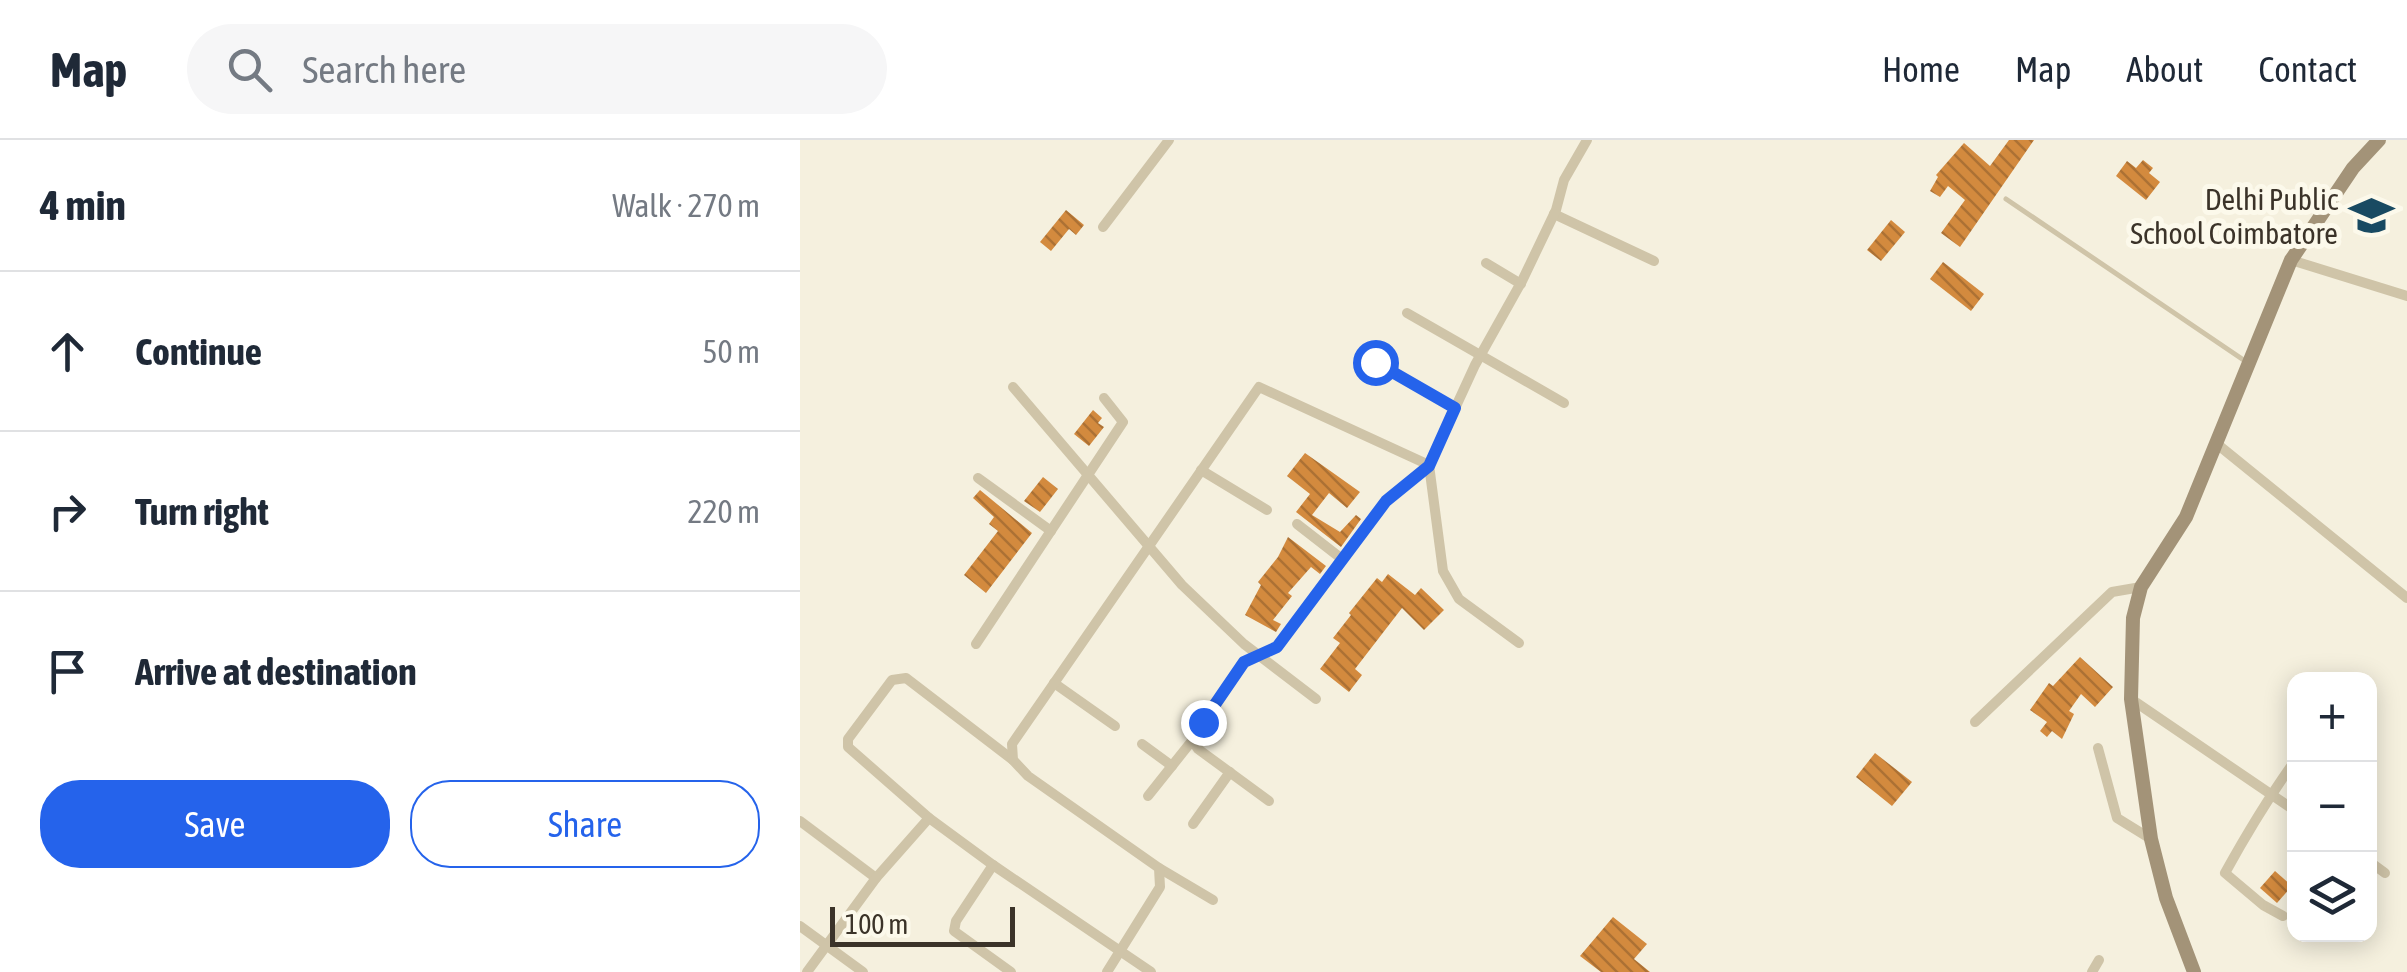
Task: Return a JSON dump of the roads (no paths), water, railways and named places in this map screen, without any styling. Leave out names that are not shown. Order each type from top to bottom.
[{"type":"main road","points":[[2194,972],[2166,898],[2150,839],[2131,699],[2134,618],[2140,586],[2186,517],[2291,260],[2353,168],[2380,140]]},
{"type":"street","points":[[1103,226],[1169,140]]},
{"type":"street","points":[[1148,796],[1191,742],[1244,662],[1277,647],[1386,501],[1429,466],[1480,356],[1521,284],[1554,214],[1564,180],[1588,140]]},
{"type":"street","points":[[1554,214],[1654,262]]},
{"type":"street","points":[[2291,260],[2407,296]]},
{"type":"street","points":[[1486,263],[1521,284]]},
{"type":"street","points":[[1407,314],[1564,404]]},
{"type":"street","points":[[1375,362],[1455,408]]},
{"type":"street","points":[[1013,386],[1182,584],[1244,644],[1316,699]]},
{"type":"street","points":[[1013,760],[1012,744],[1259,387],[1429,466]]},
{"type":"street","points":[[976,644],[1123,422],[1104,398]]},
{"type":"street","points":[[2217,444],[2407,598]]},
{"type":"street","points":[[1429,466],[1443,571],[1459,599],[1519,643]]},
{"type":"street","points":[[1202,470],[1266,510]]},
{"type":"street","points":[[978,478],[1051,531]]},
{"type":"street","points":[[1298,524],[1342,559]]},
{"type":"street","points":[[1976,722],[2112,592],[2140,586]]},
{"type":"street","points":[[1152,972],[992,866],[929,818],[848,747],[848,739],[892,680],[906,678],[1013,760],[1028,776],[1159,868],[1213,900]]},
{"type":"street","points":[[1054,683],[1115,726]]},
{"type":"street","points":[[2131,699],[2287,805]]},
{"type":"street","points":[[1191,742],[1269,801]]},
{"type":"street","points":[[1142,744],[1172,766]]},
{"type":"street","points":[[2098,748],[2117,818],[2150,839]]},
{"type":"street","points":[[1193,824],[1230,772]]},
{"type":"street","points":[[2283,916],[2263,905],[2225,873],[2287,774]]},
{"type":"street","points":[[807,972],[876,878],[929,818]]},
{"type":"street","points":[[800,821],[876,878]]},
{"type":"street","points":[[992,866],[954,930],[1011,972]]},
{"type":"street","points":[[2377,867],[2384,872]]},
{"type":"street","points":[[1107,972],[1160,887],[1159,868]]},
{"type":"street","points":[[800,926],[863,972]]},
{"type":"street","points":[[2092,972],[2099,960]]},
{"type":"lane","points":[[2006,199],[2250,365]]},
{"type":"place","name":"Delhi Public School Coimbatore","points":[[2371,216]]}]
